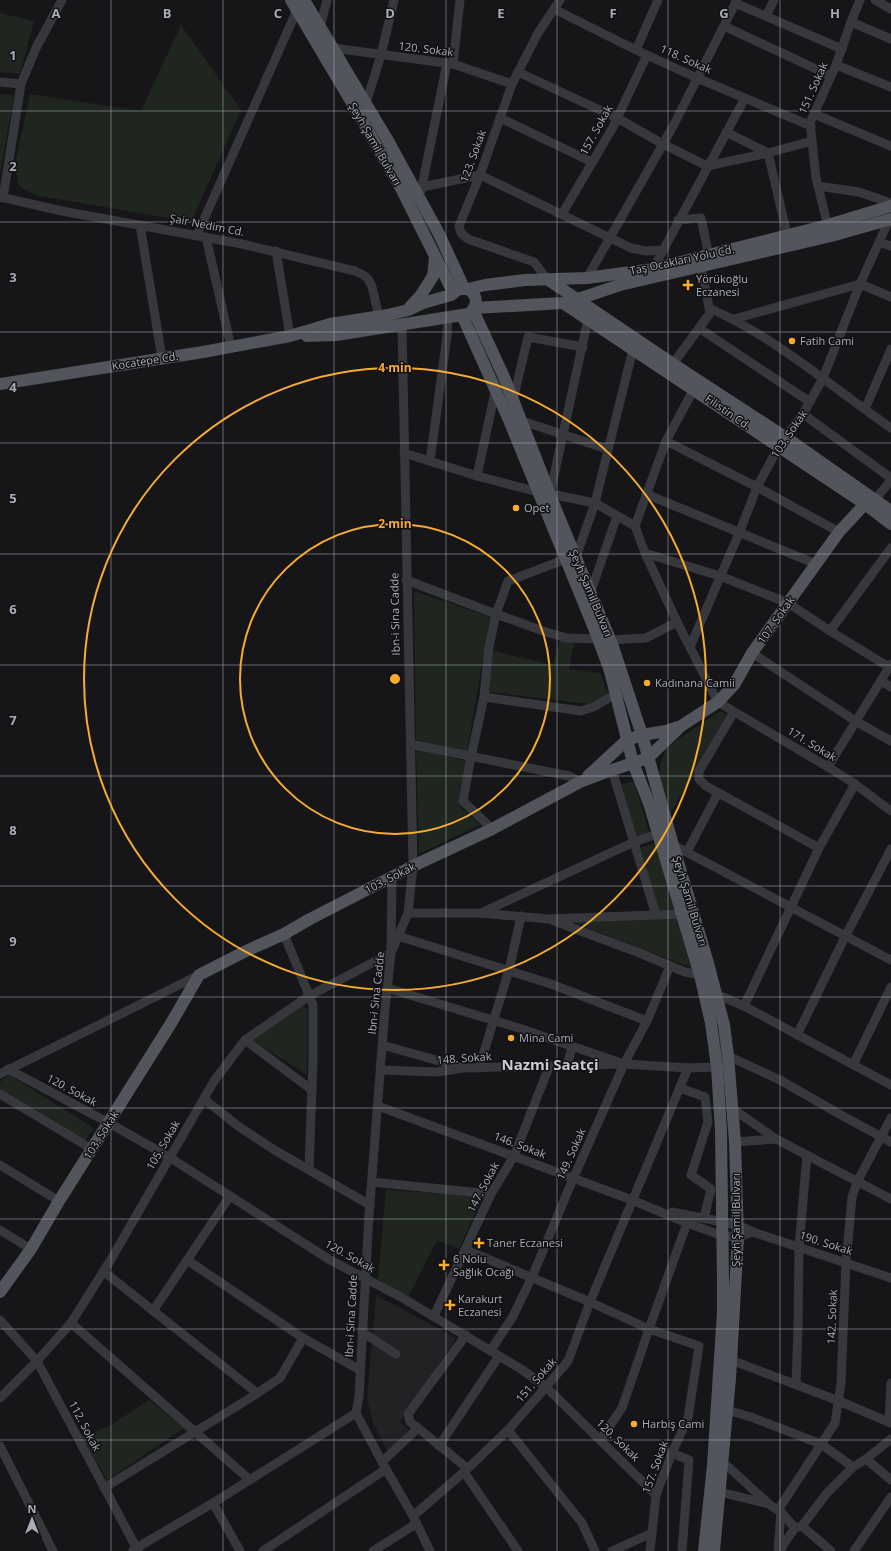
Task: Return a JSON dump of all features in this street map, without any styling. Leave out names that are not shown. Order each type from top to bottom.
[{"type":"main road","name":"Şeyh Şamil Bulvarı","points":[[297,3],[320,27],[421,192],[439,234],[459,291]]},
{"type":"main road","name":"Şeyh Şamil Bulvarı","points":[[297,3],[402,190],[435,258],[459,291],[475,295],[476,304],[474,309],[504,377],[550,494],[610,671],[633,763],[649,804],[700,975],[712,1023],[717,1068],[723,1236],[722,1319],[713,1465],[704,1551]]},
{"type":"main road","name":"Taş Ocakları Yolu Cd.","points":[[459,291],[498,283],[547,279],[587,278],[654,268],[709,256],[787,234],[829,231],[891,205]]},
{"type":"main road","name":"Taş Ocakları Yolu Cd.","points":[[474,309],[563,303],[620,285],[701,266],[829,231],[890,220]]},
{"type":"main road","points":[[408,310],[421,295],[433,276],[435,258]]},
{"type":"main road","name":"Filistin Cd.","points":[[547,279],[785,437],[870,502],[891,524]]},
{"type":"main road","name":"Şeyh Şamil Bulvarı","points":[[459,291],[450,306],[509,420],[538,492],[571,558],[591,591],[610,640],[642,735],[724,1025],[733,1110],[738,1231],[731,1360],[714,1551]]},
{"type":"main road","name":"Kocatepe Cd.","points":[[0,384],[231,347],[290,336],[330,324],[408,310],[423,303],[459,291]]},
{"type":"main road","name":"Filistin Cd.","points":[[563,303],[694,389],[778,448],[870,502],[891,511]]},
{"type":"main road","points":[[456,316],[468,314],[474,309]]},
{"type":"main road","name":"Kocatepe Cd.","points":[[290,336],[336,335],[456,316]]},
{"type":"main road","name":"107. Sokak","points":[[681,726],[718,702],[734,685],[752,653],[839,532],[870,502]]},
{"type":"main road","points":[[648,758],[681,726]]},
{"type":"main road","name":"103. Sokak","points":[[580,782],[627,740],[681,726]]},
{"type":"main road","name":"103. Sokak","points":[[0,1292],[31,1249],[59,1201],[200,975],[246,951],[284,934],[413,866],[492,829],[580,782],[648,758]]},
{"type":"street","points":[[2,198],[21,84],[36,48],[62,0]]},
{"type":"street","points":[[320,27],[327,0]]},
{"type":"street","points":[[366,103],[381,55],[394,0]]},
{"type":"street","points":[[460,0],[450,63],[421,192],[480,175],[610,238],[636,249],[663,250]]},
{"type":"street","name":"123. Sokak","points":[[547,279],[534,262],[468,239],[461,232],[458,226],[480,175],[512,84],[538,33],[559,0]]},
{"type":"street","points":[[636,50],[658,0]]},
{"type":"street","points":[[766,16],[774,0]]},
{"type":"street","name":"151. Sokak","points":[[829,231],[818,186],[810,123],[836,65],[860,0]]},
{"type":"street","points":[[875,0],[890,6]]},
{"type":"street","points":[[587,278],[671,130],[736,1],[766,16],[842,49]]},
{"type":"street","points":[[231,347],[202,236],[297,3]]},
{"type":"street","name":"118. Sokak","points":[[554,9],[636,50],[697,78],[811,126]]},
{"type":"street","points":[[851,22],[891,39]]},
{"type":"street","points":[[724,26],[831,76]]},
{"type":"street","name":"120. Sokak","points":[[333,48],[450,63],[512,84]]},
{"type":"street","name":"157. Sokak","points":[[562,214],[617,118],[647,55]]},
{"type":"street","points":[[836,65],[891,87]]},
{"type":"street","points":[[518,72],[617,118],[663,144],[707,166],[768,153],[812,141]]},
{"type":"street","points":[[0,82],[21,84]]},
{"type":"street","points":[[654,268],[678,220],[745,98]]},
{"type":"street","points":[[814,114],[891,146]]},
{"type":"street","points":[[500,118],[592,162]]},
{"type":"street","points":[[726,132],[768,153]]},
{"type":"street","points":[[768,153],[787,234]]},
{"type":"street","points":[[818,186],[859,192],[891,205]]},
{"type":"street","name":"Şair Nedim Cd.","points":[[2,198],[276,251],[355,271],[368,278],[371,284],[376,310],[380,316]]},
{"type":"street","points":[[678,220],[701,218],[709,256]]},
{"type":"street","name":"103. Sokak","points":[[690,648],[740,532],[757,486],[778,448],[803,414],[823,378],[860,284],[890,220]]},
{"type":"street","points":[[140,225],[162,358]]},
{"type":"street","points":[[879,242],[891,246]]},
{"type":"street","points":[[276,251],[290,336]]},
{"type":"street","points":[[673,364],[710,313],[701,266]]},
{"type":"street","points":[[734,319],[860,284],[891,297]]},
{"type":"street","points":[[709,308],[734,319],[823,378],[891,428]]},
{"type":"street","points":[[430,461],[448,336],[456,316]]},
{"type":"street","points":[[588,318],[583,348],[550,494],[594,503],[634,526],[677,622],[718,702]]},
{"type":"street","name":"Ibn-i Sina Cadde","points":[[356,1413],[359,1397],[365,1278],[387,988],[391,953],[408,913],[413,866],[402,324]]},
{"type":"street","points":[[699,328],[810,402]]},
{"type":"street","points":[[513,400],[528,337],[583,348]]},
{"type":"street","points":[[492,829],[463,801],[484,697],[489,647],[496,614],[508,581],[571,558],[594,503],[633,349]]},
{"type":"street","points":[[865,409],[889,362],[891,349]]},
{"type":"street","points":[[634,526],[666,441],[694,389]]},
{"type":"street","points":[[477,476],[495,392]]},
{"type":"street","points":[[803,414],[891,479]]},
{"type":"street","points":[[522,421],[607,449]]},
{"type":"street","points":[[666,441],[757,486],[839,532]]},
{"type":"street","points":[[404,453],[477,476],[538,492]]},
{"type":"street","name":"107. Sokak","points":[[870,502],[891,479]]},
{"type":"street","points":[[646,494],[816,564]]},
{"type":"street","points":[[591,591],[617,516]]},
{"type":"street","points":[[830,631],[891,548]]},
{"type":"street","points":[[645,553],[720,576],[788,603],[830,631],[890,666],[828,767]]},
{"type":"street","points":[[406,580],[496,614],[567,638],[598,639]]},
{"type":"street","points":[[610,640],[646,638],[677,622]]},
{"type":"street","points":[[752,653],[857,722],[891,741]]},
{"type":"street","points":[[881,681],[891,687]]},
{"type":"street","points":[[484,697],[581,711],[593,707],[616,694]]},
{"type":"street","name":"171. Sokak","points":[[718,702],[855,784],[891,811]]},
{"type":"street","points":[[734,712],[699,771],[698,779],[718,793],[819,848]]},
{"type":"street","points":[[410,744],[568,776],[580,782]]},
{"type":"street","points":[[612,770],[656,915]]},
{"type":"street","points":[[744,1006],[819,848],[855,784]]},
{"type":"street","points":[[687,852],[718,793]]},
{"type":"street","points":[[480,913],[634,842],[657,834]]},
{"type":"street","points":[[673,846],[891,960]]},
{"type":"street","points":[[797,1035],[845,937],[891,849]]},
{"type":"street","points":[[391,953],[392,877]]},
{"type":"street","points":[[408,913],[480,913],[549,919],[681,914]]},
{"type":"street","points":[[480,1068],[509,970],[521,916]]},
{"type":"street","points":[[549,919],[685,972],[700,975]]},
{"type":"street","points":[[284,934],[313,1005],[309,1169]]},
{"type":"street","points":[[398,936],[551,984],[647,1020]]},
{"type":"street","name":"105. Sokak","points":[[0,1398],[72,1323],[214,1081],[245,1040],[310,996],[391,953]]},
{"type":"street","name":"149. Sokak","points":[[491,1350],[512,1318],[532,1277],[573,1179],[624,1064],[647,1020],[670,966]]},
{"type":"street","name":"103. Sokak","points":[[4,1072],[200,975]]},
{"type":"street","points":[[853,1065],[891,987]]},
{"type":"street","points":[[387,988],[493,1020],[624,1064]]},
{"type":"street","points":[[716,994],[744,1006],[891,1085]]},
{"type":"street","points":[[245,1040],[312,1090]]},
{"type":"street","points":[[382,1045],[464,1068]]},
{"type":"street","points":[[567,1066],[572,1047]]},
{"type":"street","points":[[728,1056],[780,1080],[891,1142]]},
{"type":"street","name":"148. Sokak","points":[[380,1070],[436,1072],[464,1068],[624,1064],[688,1068],[717,1068]]},
{"type":"street","name":"147. Sokak","points":[[434,1316],[491,1194],[514,1156],[549,1067]]},
{"type":"street","name":"151. Sokak","points":[[374,1551],[414,1520],[508,1430],[568,1361],[590,1302],[688,1068]]},
{"type":"street","name":"120. Sokak","points":[[4,1072],[109,1123],[169,1157],[330,1260],[434,1316],[491,1350],[546,1387],[656,1495]]},
{"type":"street","points":[[680,1088],[705,1097],[708,1122],[690,1175],[711,1189],[704,1218]]},
{"type":"street","points":[[0,1094],[92,1149]]},
{"type":"street","points":[[204,1099],[238,1126],[276,1151],[370,1205]]},
{"type":"street","name":"146. Sokak","points":[[378,1106],[632,1200],[723,1236],[738,1231]]},
{"type":"street","points":[[733,1110],[776,1139],[807,1156],[858,1180],[891,1199]]},
{"type":"street","name":"142. Sokak","points":[[779,1551],[779,1511],[835,1423],[842,1383],[846,1263],[850,1209],[858,1180],[891,1118]]},
{"type":"street","points":[[735,1142],[776,1139]]},
{"type":"street","points":[[796,1385],[799,1247],[807,1156]]},
{"type":"street","points":[[0,1165],[59,1201]]},
{"type":"street","points":[[372,1182],[491,1194]]},
{"type":"street","points":[[154,1311],[230,1196]]},
{"type":"street","name":"146. Sokak","points":[[653,1208],[722,1221],[738,1231]]},
{"type":"street","points":[[600,1440],[622,1408],[687,1223]]},
{"type":"street","points":[[0,1230],[31,1249]]},
{"type":"street","name":"190. Sokak","points":[[738,1231],[753,1232],[891,1278]]},
{"type":"street","points":[[466,1250],[590,1302],[649,1329]]},
{"type":"street","points":[[187,1260],[303,1338],[360,1370]]},
{"type":"street","points":[[103,1271],[257,1393]]},
{"type":"street","name":"112. Sokak","points":[[0,1320],[37,1361],[135,1550]]},
{"type":"street","points":[[72,1323],[250,1480]]},
{"type":"street","name":"157. Sokak","points":[[649,1329],[699,1346],[688,1418],[672,1453],[656,1495],[650,1551]]},
{"type":"street","points":[[362,1332],[396,1354]]},
{"type":"street","points":[[466,1335],[408,1414],[410,1422],[466,1470],[518,1551]]},
{"type":"street","points":[[104,1488],[196,1432],[280,1378],[303,1338]]},
{"type":"street","points":[[439,1446],[499,1356]]},
{"type":"street","points":[[731,1360],[839,1401],[890,1423],[891,1383]]},
{"type":"street","points":[[727,1410],[751,1417],[821,1444],[852,1467]]},
{"type":"street","points":[[135,1550],[356,1413],[430,1551]]},
{"type":"street","points":[[263,1551],[384,1465],[418,1428]]},
{"type":"street","points":[[508,1430],[582,1523],[595,1551]]},
{"type":"street","points":[[779,1551],[827,1493],[852,1467],[891,1439]]},
{"type":"street","points":[[0,1446],[54,1551]]},
{"type":"street","points":[[672,1453],[689,1460],[682,1551]]},
{"type":"street","points":[[866,1458],[891,1480]]},
{"type":"street","points":[[722,1462],[770,1505],[831,1551]]},
{"type":"street","points":[[720,1492],[770,1505]]},
{"type":"street","points":[[854,1551],[891,1497]]},
{"type":"street","points":[[213,1503],[240,1551]]},
{"type":"street","points":[[612,1551],[652,1533]]},
{"type":"shaded area","points":[[0,13],[34,21],[20,74],[0,72]]},
{"type":"shaded area","points":[[181,25],[241,110],[191,222],[35,195],[19,186],[15,164],[30,94],[141,111]]},
{"type":"shaded area","points":[[0,94],[14,95],[0,175]]},
{"type":"shaded area","points":[[414,591],[490,617],[467,752],[416,740]]},
{"type":"shaded area","points":[[560,640],[574,643],[569,669],[600,673],[608,693],[588,704],[489,692],[493,651],[553,665]]},
{"type":"shaded area","points":[[720,711],[727,715],[669,816],[659,773],[661,761],[666,750],[676,741]]},
{"type":"shaded area","points":[[416,749],[466,761],[459,796],[461,808],[480,825],[419,854]]},
{"type":"shaded area","points":[[634,781],[649,832],[636,837],[620,785]]},
{"type":"shaded area","points":[[655,843],[674,909],[657,911],[641,847]]},
{"type":"shaded area","points":[[678,918],[692,968],[573,922]]},
{"type":"shaded area","points":[[301,1006],[307,1008],[307,1075],[251,1039]]},
{"type":"shaded area","points":[[9,1075],[94,1128],[84,1142],[0,1094],[0,1082]]},
{"type":"shaded area","points":[[386,1190],[478,1196],[481,1201],[459,1249],[437,1240],[408,1298],[378,1279]]},
{"type":"shaded area","points":[[376,1295],[456,1338],[400,1422],[409,1429],[388,1452],[373,1423],[367,1398]]},
{"type":"shaded area","points":[[149,1400],[184,1428],[107,1480],[82,1436],[110,1426]]},
{"type":"place","name":"Yörükoğlu Eczanesi","points":[[688,285]]},
{"type":"place","name":"Fatih Cami","points":[[792,341]]},
{"type":"place","name":"Opet","points":[[516,508]]},
{"type":"place","name":"Kadınana Camii","points":[[647,683]]},
{"type":"place","name":"Mina Cami","points":[[511,1038]]},
{"type":"place","name":"Taner Eczanesi","points":[[479,1243]]},
{"type":"place","name":"6 Nolu Sağlık Ocağı","points":[[444,1265]]},
{"type":"place","name":"Karakurt Eczanesi","points":[[450,1305]]},
{"type":"place","name":"Harbiş Cami","points":[[634,1424]]},
{"type":"district","name":"Nazmi Saatçi","points":[[550,1065]]}]
